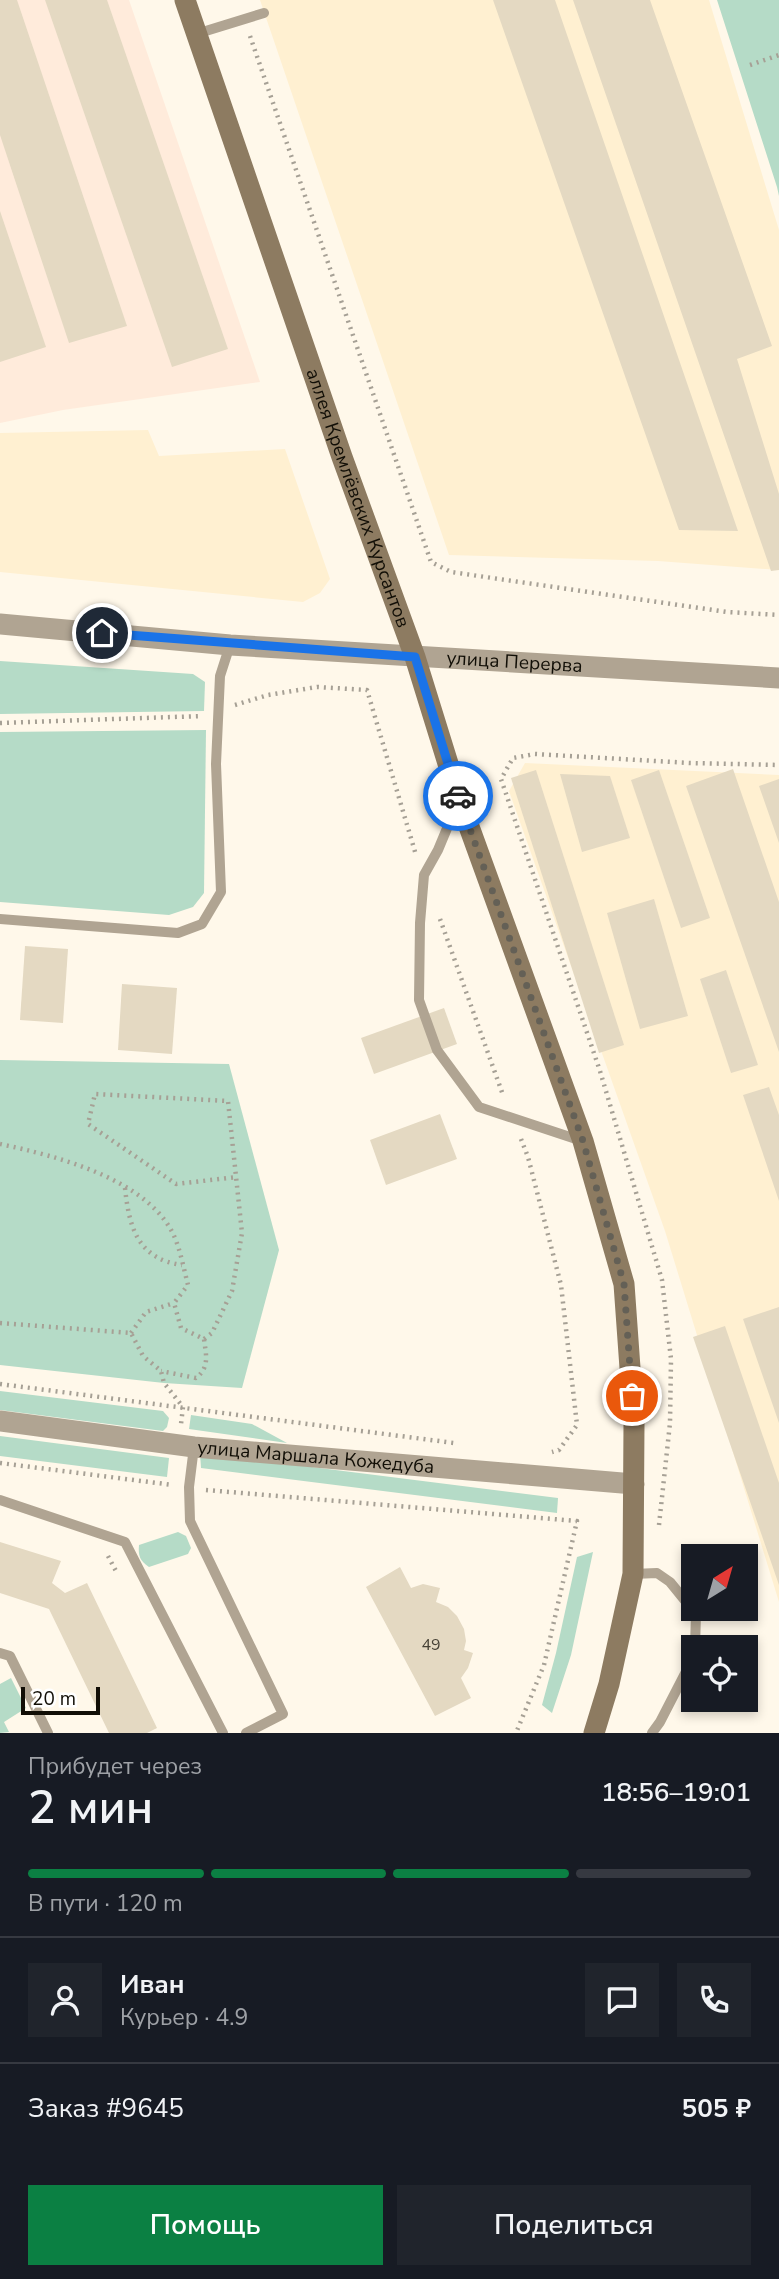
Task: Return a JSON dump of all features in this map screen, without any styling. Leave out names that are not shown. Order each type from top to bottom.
[{"type":"main road","name":"аллея Кремлёвских Курсантов","points":[[184,0],[342,457],[415,657],[459,799],[583,1141],[624,1284],[634,1424],[633,1574],[609,1684],[594,1733]]},
{"type":"street","name":"улица Перерва","points":[[0,624],[230,645],[779,678]]},
{"type":"street","name":"улица Маршала Кожедуба","points":[[0,1421],[194,1447],[634,1484]]},
{"type":"lane","points":[[196,34],[264,13]]},
{"type":"lane","points":[[0,919],[178,933],[202,924],[221,892],[216,764],[220,676],[230,645]]},
{"type":"lane","points":[[459,799],[438,850],[424,875],[419,1000],[437,1050],[479,1107],[583,1141]]},
{"type":"lane","points":[[194,1447],[188,1488],[190,1521],[283,1714],[246,1733]]},
{"type":"lane","points":[[0,1500],[125,1542],[223,1733]]},
{"type":"lane","points":[[633,1574],[657,1573],[670,1582],[696,1614],[695,1635]]},
{"type":"lane","points":[[0,1653],[10,1656],[48,1733]]},
{"type":"lane","points":[[652,1733],[681,1681]]},
{"type":"path","points":[[245,20],[431,562],[451,572],[727,612],[779,615]]},
{"type":"path","points":[[750,65],[779,55]]},
{"type":"path","points":[[0,723],[218,716],[229,707],[268,695],[317,687],[366,690],[410,840],[424,875]]},
{"type":"path","points":[[659,1527],[670,1423],[671,1359],[662,1280],[600,1071],[501,779],[513,758],[536,754],[779,765]]},
{"type":"path","points":[[438,913],[528,1157],[561,1285],[577,1425],[559,1450],[545,1455]]},
{"type":"path","points":[[204,1339],[212,1333],[232,1291],[242,1233],[237,1177],[228,1101],[94,1094],[88,1124],[176,1184],[237,1177]]},
{"type":"path","points":[[0,1144],[106,1176],[159,1214],[174,1237],[188,1285],[174,1303],[146,1312],[131,1333]]},
{"type":"path","points":[[124,1187],[132,1228],[146,1250],[170,1263],[182,1265]]},
{"type":"path","points":[[174,1303],[181,1328],[204,1339]]},
{"type":"path","points":[[0,1323],[131,1333]]},
{"type":"path","points":[[131,1333],[143,1356],[161,1371],[196,1378],[207,1364],[204,1339]]},
{"type":"path","points":[[161,1371],[164,1383],[183,1407],[180,1427]]},
{"type":"path","points":[[0,1384],[463,1444]]},
{"type":"path","points":[[0,1463],[188,1488],[577,1521],[544,1665],[516,1733]]},
{"type":"path","points":[[103,1545],[121,1580]]},
{"type":"shaded area","points":[[0,0],[129,0],[260,382],[63,410],[0,423]]},
{"type":"shaded area","points":[[260,0],[709,0],[779,230],[779,570],[658,561],[449,555]]},
{"type":"shaded area","points":[[148,430],[159,456],[285,449],[330,579],[320,593],[303,602],[0,572],[0,433]]},
{"type":"shaded area","points":[[525,763],[779,775],[779,1602],[665,1231],[509,791]]},
{"type":"green space","points":[[717,0],[779,0],[779,196],[777,187]]},
{"type":"green space","points":[[0,661],[193,674],[205,682],[204,711],[0,714]]},
{"type":"green space","points":[[206,730],[204,893],[193,907],[169,915],[0,902],[0,732]]},
{"type":"green space","points":[[0,1060],[229,1064],[279,1250],[242,1388],[164,1383],[0,1365]]},
{"type":"green space","points":[[0,1391],[163,1411],[169,1418],[163,1431],[0,1410]]},
{"type":"green space","points":[[191,1415],[252,1424],[287,1443],[189,1429]]},
{"type":"green space","points":[[0,1436],[169,1458],[167,1477],[0,1456]]},
{"type":"green space","points":[[200,1453],[558,1498],[557,1513],[201,1468]]},
{"type":"green space","points":[[178,1532],[186,1536],[191,1548],[188,1554],[149,1567],[144,1563],[139,1555],[139,1545]]},
{"type":"green space","points":[[593,1552],[571,1655],[552,1713],[542,1705],[577,1557]]},
{"type":"green space","points":[[11,1678],[26,1708],[4,1722],[9,1732],[0,1733],[0,1684]]},
{"type":"building","points":[[0,0],[17,0],[127,326],[69,343],[0,135]]},
{"type":"building","points":[[45,0],[107,0],[228,349],[172,367]]},
{"type":"building","points":[[493,0],[555,0],[738,531],[679,530]]},
{"type":"building","points":[[573,0],[650,0],[772,346],[737,359],[779,494],[779,570],[771,571]]},
{"type":"building","points":[[0,211],[46,347],[0,362]]},
{"type":"building","points":[[733,769],[779,902],[779,1052],[686,786]]},
{"type":"building","points":[[536,770],[624,1045],[599,1053],[511,778]]},
{"type":"building","points":[[659,770],[710,918],[681,928],[631,780]]},
{"type":"building","points":[[560,774],[610,776],[630,838],[582,852]]},
{"type":"building","points":[[779,779],[779,843],[759,786]]},
{"type":"building","points":[[654,899],[688,1016],[640,1029],[607,913]]},
{"type":"building","points":[[25,946],[68,949],[63,1023],[20,1020]]},
{"type":"building","points":[[726,970],[758,1065],[731,1073],[700,979]]},
{"type":"building","points":[[122,984],[177,988],[172,1054],[118,1050]]},
{"type":"building","points":[[444,1008],[457,1044],[374,1074],[361,1038]]},
{"type":"building","points":[[769,1087],[779,1115],[779,1201],[743,1095]]},
{"type":"building","points":[[440,1114],[457,1159],[386,1185],[370,1140]]},
{"type":"building","points":[[779,1307],[779,1423],[743,1319]]},
{"type":"building","points":[[725,1326],[779,1483],[779,1585],[693,1337]]},
{"type":"building","points":[[0,1542],[61,1561],[52,1583],[65,1593],[87,1583],[157,1728],[147,1733],[109,1733],[49,1609],[0,1593]]},
{"type":"building","points":[[400,1567],[411,1588],[423,1584],[440,1588],[436,1602],[448,1607],[457,1616],[464,1629],[464,1650],[473,1653],[461,1678],[471,1698],[435,1716],[366,1587]]},
{"type":"way so far","points":[[458,796],[583,1141],[624,1284],[632,1396]]},
{"type":"route","points":[[102,633],[230,645],[415,657],[458,796]]}]
